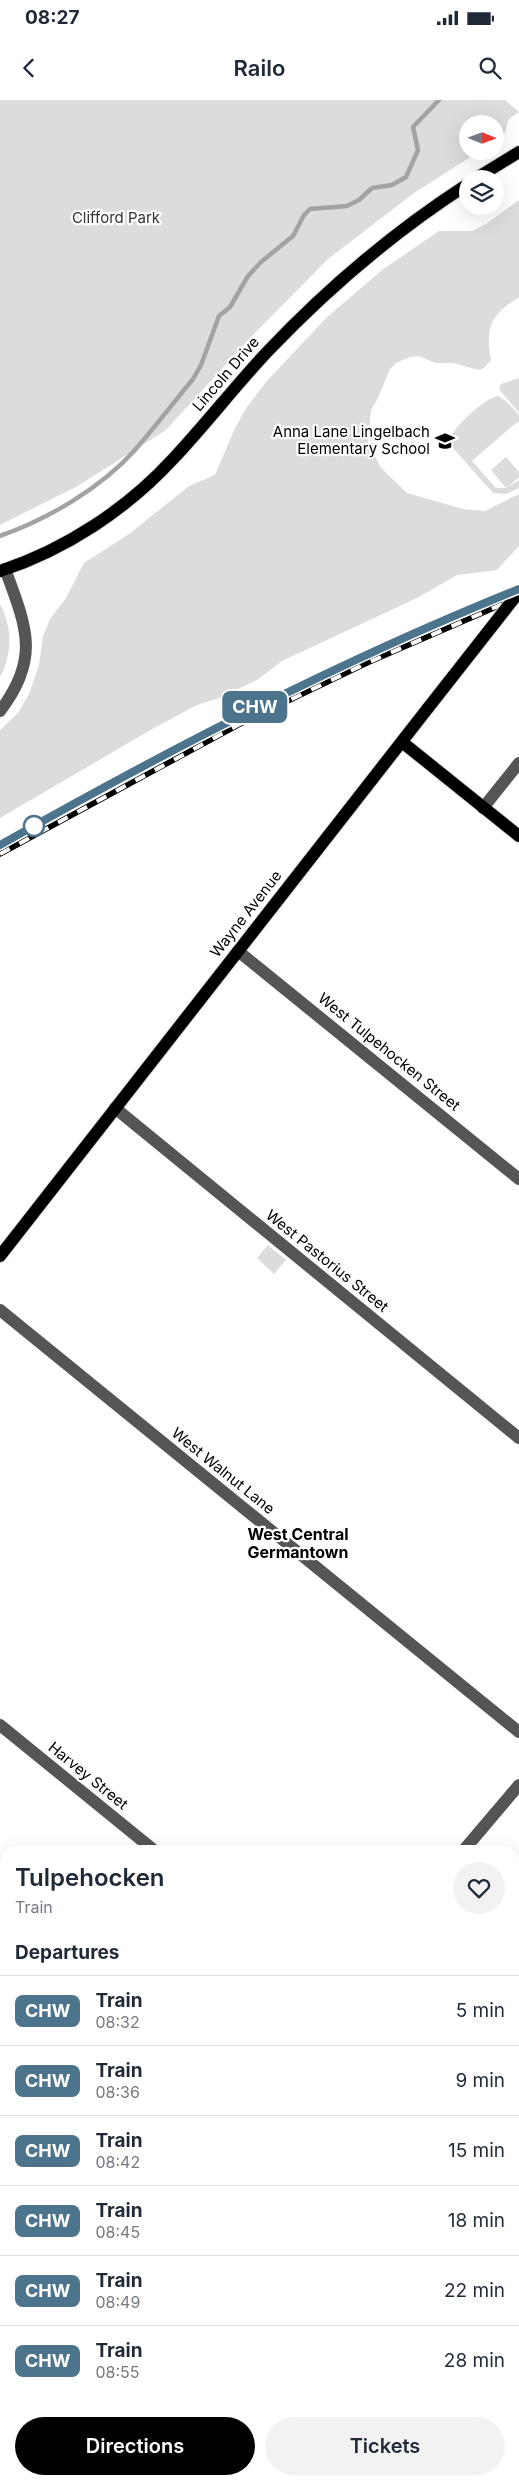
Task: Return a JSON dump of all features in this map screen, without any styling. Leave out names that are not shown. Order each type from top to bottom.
[{"type":"main road","points":[[490,170],[519,152]]},
{"type":"main road","name":"Lincoln Drive","points":[[2,570],[62,544],[88,529],[132,498],[173,459],[267,352],[321,298],[383,244],[459,190]]},
{"type":"main road","name":"Wayne Avenue","points":[[0,1256],[519,592]]},
{"type":"main road","points":[[402,742],[519,836]]},
{"type":"street","points":[[0,711],[19,684],[27,645],[24,622],[2,570]]},
{"type":"street","points":[[483,808],[519,763]]},
{"type":"street","name":"West Tulpehocken Street","points":[[238,951],[519,1180]]},
{"type":"street","name":"West Pastorius Street","points":[[115,1108],[519,1438]]},
{"type":"street","name":"West Walnut Lane","points":[[0,1310],[519,1732]]},
{"type":"street","name":"Harvey Street","points":[[0,1725],[148,1845]]},
{"type":"street","points":[[468,1845],[519,1785]]},
{"type":"green space","name":"Clifford Park","points":[[0,100],[505,100],[519,112],[509,119],[504,134],[504,115],[459,115],[459,160],[466,160],[414,193],[328,259],[251,337],[166,430],[76,487],[0,525]]},
{"type":"green space","points":[[519,200],[519,297],[502,310],[492,322],[489,338],[491,360],[484,368],[479,370],[453,363],[435,363],[419,356],[410,357],[396,363],[390,369],[371,410],[368,443],[381,468],[407,493],[463,509],[485,511],[519,494],[519,546],[497,570],[457,575],[419,597],[282,661],[257,680],[219,698],[197,705],[154,728],[0,818],[0,730],[18,713],[29,694],[39,665],[43,636],[50,619],[66,598],[84,563],[129,534],[189,486],[215,475],[235,428],[247,407],[266,382],[326,318],[382,270],[439,231],[472,231],[498,215],[504,215],[504,211]]},
{"type":"green space","points":[[519,378],[519,413],[499,389],[501,384]]},
{"type":"green space","points":[[498,396],[506,401],[519,415],[519,423],[517,422],[472,461],[496,488],[506,488],[491,470],[506,457],[519,472],[519,477],[508,487],[519,480],[519,488],[506,494],[493,493],[453,448],[450,439],[457,427],[471,413],[486,401]]},
{"type":"green space","points":[[0,604],[9,632],[9,650],[0,677]]},
{"type":"green space","points":[[268,1245],[286,1260],[274,1274],[257,1258]]},
{"type":"waterway","points":[[0,536],[37,521],[73,501],[121,464],[135,450],[193,379],[201,365],[219,316],[230,307],[248,276],[261,262],[293,236],[304,215],[310,209],[347,206],[359,200],[372,188],[392,185],[406,177],[418,150],[413,127],[439,100]]},
{"type":"railway","points":[[198,738],[276,696],[356,658],[519,589]]},
{"type":"railway","points":[[0,854],[238,725],[367,663],[519,597]]},
{"type":"railway","points":[[0,845],[138,770]]},
{"type":"train","name":"CHW","points":[[0,845],[227,721],[380,648],[519,589]]},
{"type":"place","name":"Anna Lane Lingelbach Elementary School","points":[[445,441]]},
{"type":"district","name":"West Central Germantown","points":[[298,1543]]}]
